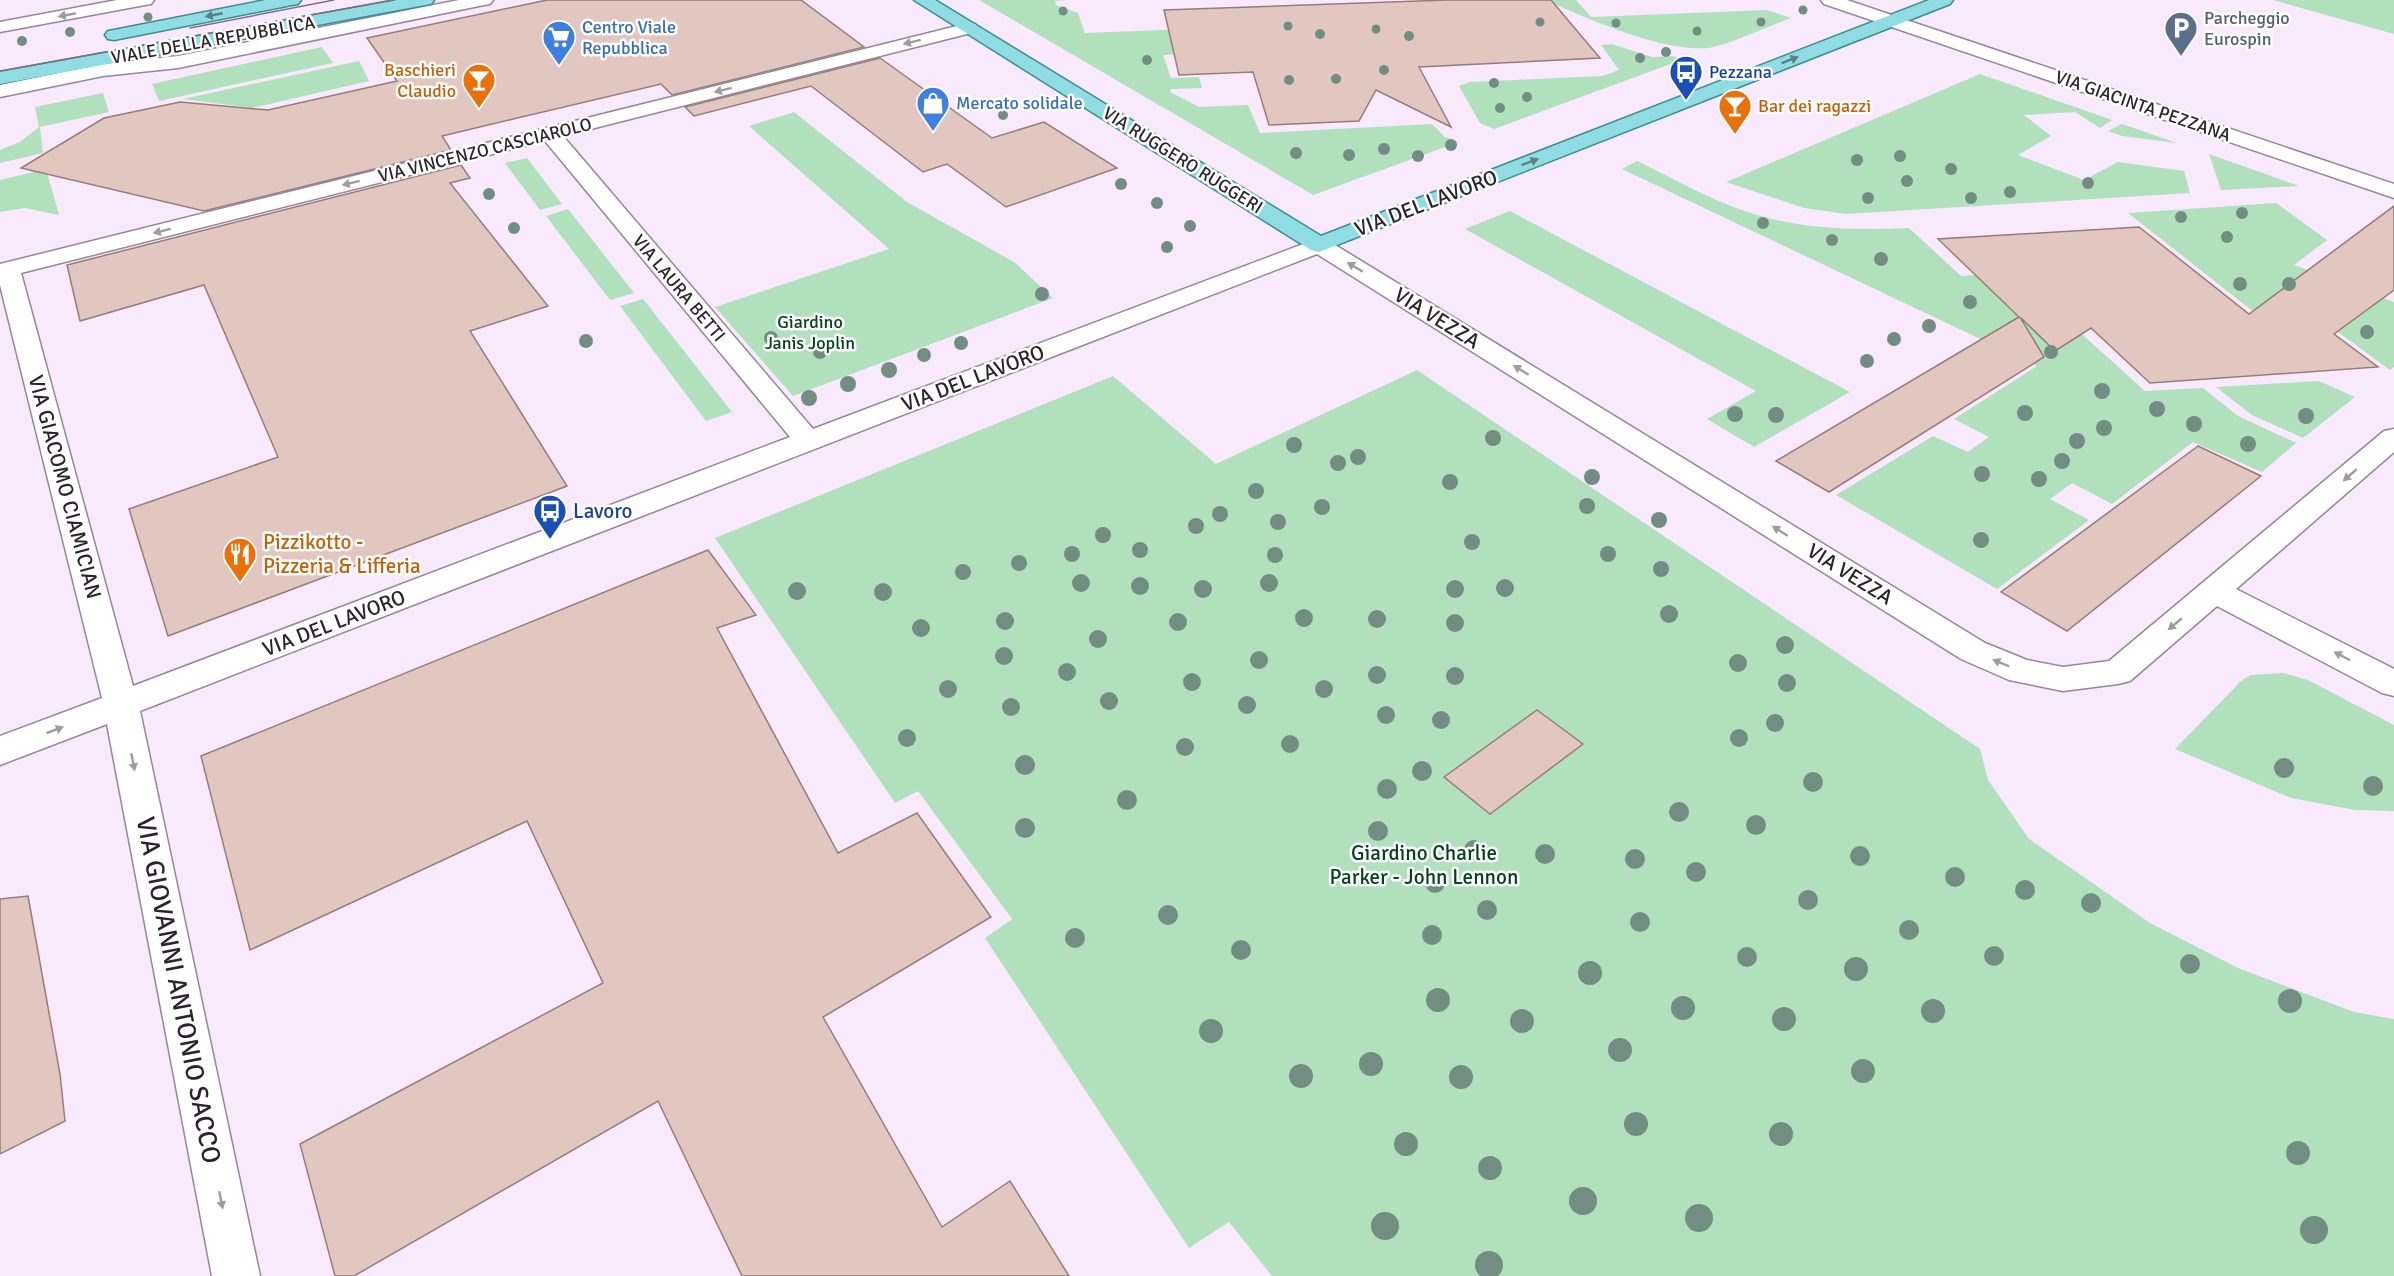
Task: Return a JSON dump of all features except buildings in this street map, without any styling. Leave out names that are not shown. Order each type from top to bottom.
[{"type":"main road","name":"VIALE DELLA REPUBBLICA","points":[[98,38],[292,0]]},
{"type":"main road","name":"VIALE DELLA REPUBBLICA","points":[[0,78],[425,0]]},
{"type":"main road","name":"VIA RUGGERO RUGGERI","points":[[923,0],[1319,245]]},
{"type":"main road","name":"VIA DEL LAVORO","points":[[1319,245],[1944,0]]},
{"type":"street","points":[[0,27],[145,0]]},
{"type":"street","points":[[0,91],[103,70],[178,62],[484,0]]},
{"type":"street","name":"VIA GIACINTA PEZZANA","points":[[1830,0],[2394,191]]},
{"type":"street","name":"VIA VINCENZO CASCIAROLO","points":[[4,270],[969,28]]},
{"type":"street","name":"VIA LAURA BETTI","points":[[550,134],[808,441]]},
{"type":"street","name":"VIA DEL LAVORO","points":[[0,751],[1319,245]]},
{"type":"street","name":"VIA VEZZA","points":[[1319,245],[1973,651],[2021,671],[2063,679],[2118,672],[2394,438]]},
{"type":"street","name":"VIA GIACOMO CIAMICIAN","points":[[4,270],[121,705]]},
{"type":"street","points":[[2214,591],[2394,684]]},
{"type":"street","name":"VIA GIOVANNI ANTONIO SACCO","points":[[121,705],[236,1276]]},
{"type":"green space","points":[[979,0],[1068,0],[1055,1],[1056,5],[1078,13],[1085,33],[1267,26],[1342,47],[1163,55],[1171,78],[1199,77],[1202,88],[1171,89],[1170,92],[1199,107],[1248,105],[1260,133],[1432,124],[1445,137],[1459,142],[1313,195]]},
{"type":"green space","points":[[1545,0],[1576,0],[1591,17],[1767,10],[1791,18],[1716,46],[1689,48],[1625,33]]},
{"type":"green space","points":[[2273,0],[2394,0],[2394,34]]},
{"type":"green space","points":[[1612,44],[1652,57],[1672,56],[1684,59],[1494,129],[1480,123],[1459,86],[1469,82],[1603,76],[1619,70],[1601,45]]},
{"type":"green space","points":[[322,47],[333,63],[159,101],[152,84]]},
{"type":"green space","points":[[359,61],[369,81],[252,108],[183,99]]},
{"type":"green space","points":[[1980,74],[2112,120],[2100,128],[2075,112],[2024,115],[2051,136],[2018,155],[2084,180],[2118,162],[2184,171],[2190,193],[1846,214],[1804,208],[1726,182]]},
{"type":"green space","points":[[103,93],[109,112],[40,127],[43,153],[0,163],[0,150],[20,142],[39,127],[35,107]]},
{"type":"green space","name":"Giardino Janis Joplin","points":[[794,112],[907,202],[1014,262],[1053,298],[793,396],[715,307],[889,249],[749,126]]},
{"type":"green space","points":[[2122,124],[2177,143],[2122,136],[2108,131]]},
{"type":"green space","points":[[2209,154],[2299,186],[2221,190]]},
{"type":"green space","points":[[527,158],[562,204],[540,210],[505,163]]},
{"type":"green space","points":[[1637,161],[1698,192],[1757,215],[1800,224],[1843,229],[1909,228],[1961,276],[2013,272],[2145,391],[2203,388],[2238,416],[2296,443],[2262,472],[2193,442],[2112,504],[2072,483],[2050,499],[2089,520],[1997,589],[1836,495],[1933,436],[1968,452],[1989,437],[1954,419],[2037,366],[1622,169]]},
{"type":"green space","points":[[46,169],[59,215],[25,208],[0,212],[0,180]]},
{"type":"green space","points":[[2276,203],[2327,240],[2294,265],[2394,302],[2394,367],[2390,370],[2327,324],[2273,327],[2128,213]]},
{"type":"green space","points":[[568,209],[634,293],[610,300],[546,216]]},
{"type":"green space","points":[[1510,211],[1850,392],[1754,447],[1707,419],[1756,391],[1465,229]]},
{"type":"green space","points":[[643,299],[732,412],[706,421],[620,306]]},
{"type":"green space","name":"Giardino Charlie Parker - John Lennon","points":[[1417,370],[1980,749],[1988,780],[2029,839],[2150,923],[2238,968],[2354,1012],[2394,1019],[2394,1276],[1272,1276],[1229,1222],[1189,1248],[985,938],[1012,919],[918,791],[895,803],[715,538],[1113,376],[1216,464]]},
{"type":"green space","points":[[2319,381],[2355,397],[2303,438],[2252,415],[2216,387]]},
{"type":"green space","points":[[2283,673],[2308,680],[2394,725],[2394,811],[2355,810],[2291,798],[2175,749],[2241,681],[2251,675]]},
{"type":"tram line","points":[[190,28],[334,0]]},
{"type":"tram line","points":[[0,71],[394,0]]},
{"type":"place","name":"Parcheggio Eurospin","points":[[2181,57]]},
{"type":"place","name":"Centro Viale Repubblica","points":[[559,66]]},
{"type":"place","name":"Pezzana","points":[[1686,101]]},
{"type":"place","name":"Baschieri Claudio","points":[[479,109]]},
{"type":"place","name":"Mercato solidale","points":[[933,132]]},
{"type":"place","name":"Bar dei ragazzi","points":[[1735,135]]},
{"type":"place","name":"Lavoro","points":[[550,540]]},
{"type":"place","name":"Pizzikotto - Pizzeria & Lifferia","points":[[240,583]]}]
